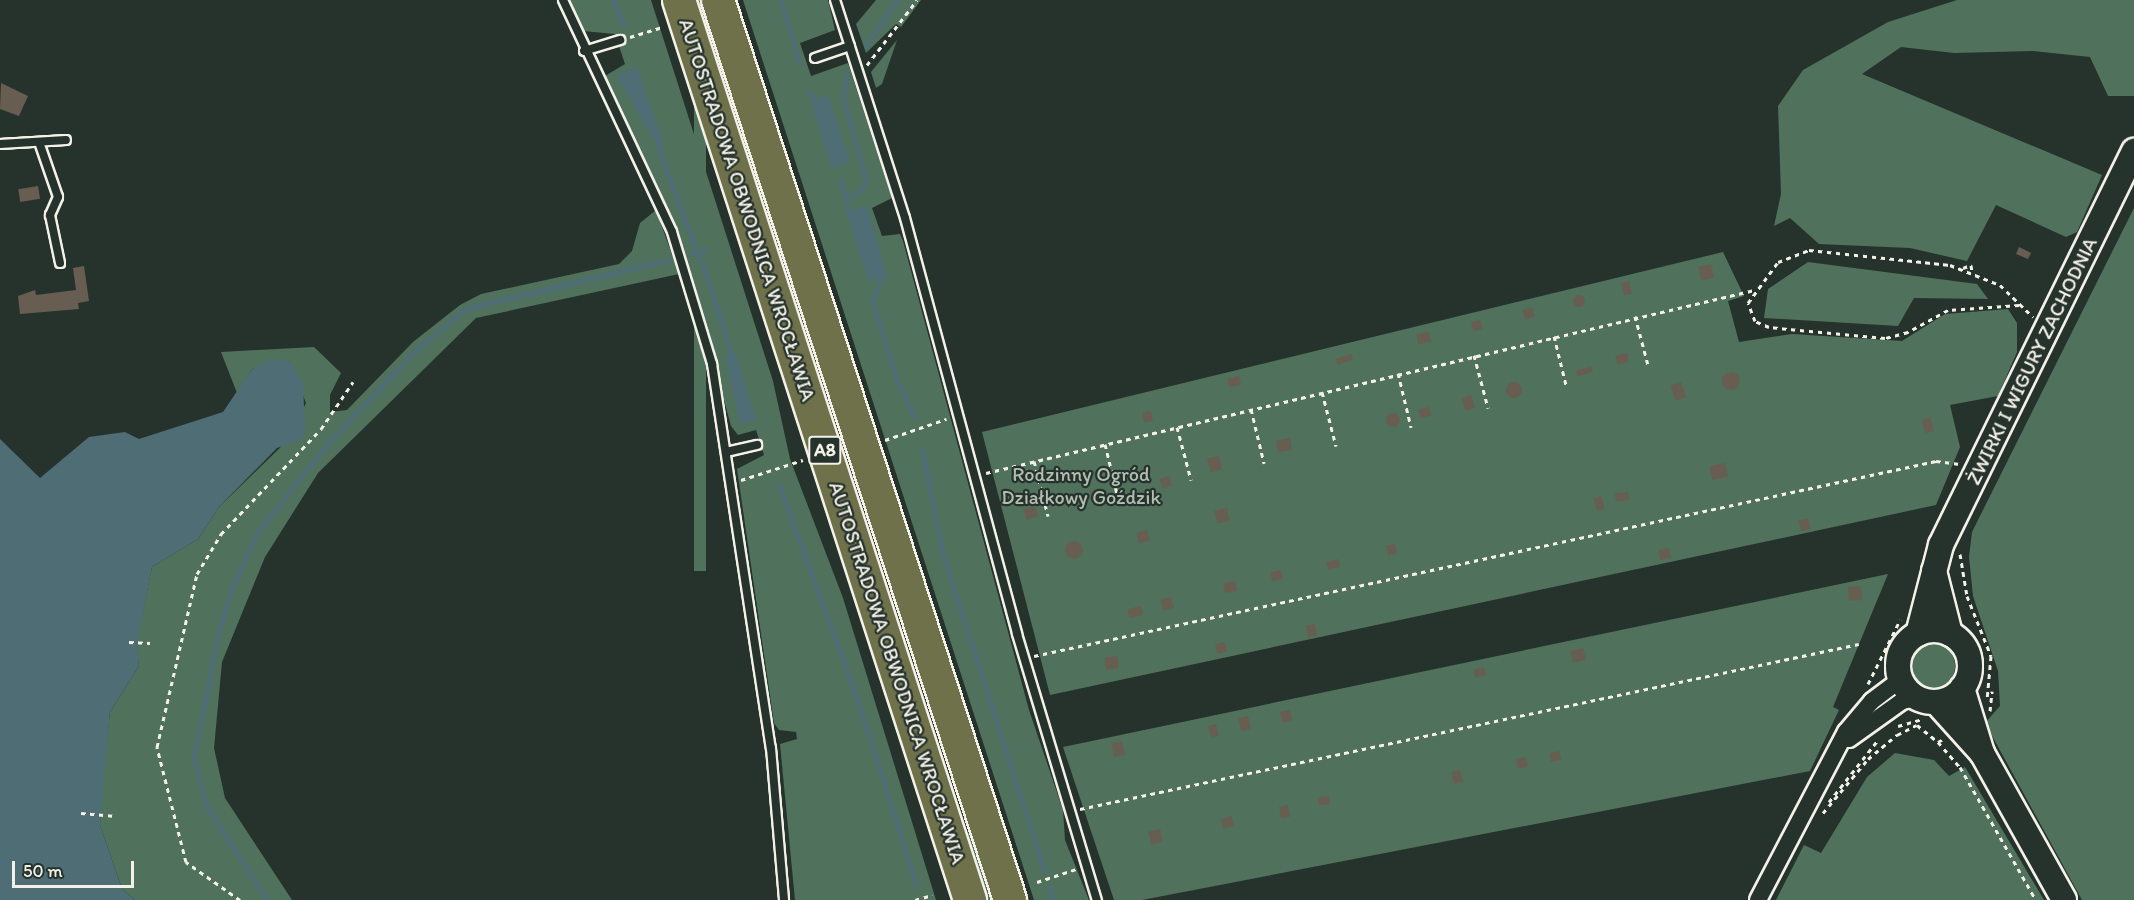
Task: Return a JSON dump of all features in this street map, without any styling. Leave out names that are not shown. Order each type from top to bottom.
[{"type":"highway","name":"AUTOSTRADOWA OBWODNICA WROCŁAWIA","points":[[679,0],[970,900]]},
{"type":"highway","name":"AUTOSTRADOWA OBWODNICA WROCŁAWIA","points":[[718,0],[1010,900]]},
{"type":"street","name":"ŻWIRKI I WIGURY ZACHODNIA","points":[[1918,634],[1941,545],[2134,151]]},
{"type":"street","points":[[1934,572],[1950,634],[1968,658],[1962,688],[1982,753],[2064,900]]},
{"type":"street","points":[[1758,900],[1793,831],[1843,743],[1872,701],[1900,680],[1903,648],[1918,634],[1950,634]]},
{"type":"street","points":[[1900,680],[1928,708],[1982,753]]},
{"type":"street","points":[[1843,743],[1902,701],[1928,708],[1962,688]]},
{"type":"lane","points":[[563,0],[584,51],[654,191],[686,270],[712,364],[771,748],[784,900]]},
{"type":"lane","points":[[834,0],[858,70],[959,415],[1096,900]]},
{"type":"lane","points":[[584,51],[620,40]]},
{"type":"lane","points":[[815,58],[849,46]]},
{"type":"lane","points":[[0,144],[66,140]]},
{"type":"lane","points":[[39,142],[58,197],[50,215],[60,263]]},
{"type":"lane","points":[[726,452],[757,445]]},
{"type":"path","points":[[858,70],[870,63],[917,0]]},
{"type":"path","points":[[620,40],[663,27]]},
{"type":"path","points":[[1809,250],[1962,269],[2000,285],[2019,305],[1948,310],[1908,332],[1885,338],[1768,327],[1749,313],[1754,290],[1778,262],[1809,250]]},
{"type":"path","points":[[1962,269],[1971,265],[1972,272]]},
{"type":"path","points":[[992,471],[1743,290],[1754,290]]},
{"type":"path","points":[[1635,316],[1648,365]]},
{"type":"path","points":[[1554,336],[1566,385]]},
{"type":"path","points":[[1474,355],[1488,408]]},
{"type":"path","points":[[1398,373],[1411,427]]},
{"type":"path","points":[[240,900],[186,862],[157,747],[197,574],[221,534],[321,429],[353,382]]},
{"type":"path","points":[[1322,392],[1336,446]]},
{"type":"path","points":[[1251,409],[1264,463]]},
{"type":"path","points":[[883,441],[959,415]]},
{"type":"path","points":[[1178,427],[1191,480]]},
{"type":"path","points":[[1105,444],[1119,502]]},
{"type":"path","points":[[730,484],[804,460]]},
{"type":"path","points":[[1034,461],[1048,516]]},
{"type":"path","points":[[1040,655],[1954,461]]},
{"type":"path","points":[[1964,583],[1989,648],[1996,695],[1989,713],[1980,718]]},
{"type":"path","points":[[1868,686],[1901,616]]},
{"type":"path","points":[[129,639],[150,643]]},
{"type":"path","points":[[1083,808],[1859,644]]},
{"type":"path","points":[[1837,790],[1876,742],[1928,708]]},
{"type":"path","points":[[1793,831],[1803,832],[1839,798],[1868,759],[1908,728],[1923,727],[1960,768],[2036,900]]},
{"type":"path","points":[[1938,742],[1954,733]]},
{"type":"path","points":[[81,813],[113,816]]},
{"type":"path","points":[[1037,882],[1086,865]]},
{"type":"path","points":[[915,900],[932,895]]},
{"type":"green space","points":[[570,0],[651,0],[773,381],[790,459],[843,598],[936,900],[795,900],[780,744],[797,739],[796,732],[779,730],[774,723],[737,469],[764,455],[756,430],[738,435],[731,426],[684,251],[605,76],[625,64],[615,34],[583,31]]},
{"type":"green space","points":[[694,0],[706,0],[706,571],[694,571]]},
{"type":"green space","points":[[743,0],[828,0],[835,30],[800,43],[811,76],[848,63],[892,198],[872,208],[882,236],[900,234],[903,241],[1029,710],[1063,810],[1065,840],[1089,900],[1034,900]]},
{"type":"green space","points":[[876,0],[921,0],[901,27],[896,24],[866,53],[856,24]]},
{"type":"green space","points":[[1957,0],[2134,0],[2134,96],[2108,96],[2090,57],[2033,51],[1954,53],[1901,47],[1862,74],[2102,175],[2077,232],[2066,237],[1996,205],[1967,261],[1910,248],[1819,244],[1790,218],[1774,226],[1781,194],[1778,106],[1803,70],[1888,22]]},
{"type":"green space","points":[[897,40],[882,84],[876,88],[871,72]]},
{"type":"green space","points":[[2134,208],[2134,900],[2082,900],[1985,723],[2000,706],[1998,671],[1973,596],[1969,557],[1972,532]]},
{"type":"green space","points":[[656,210],[679,274],[476,318],[318,473],[265,557],[222,662],[214,748],[225,798],[292,900],[135,900],[122,889],[100,825],[102,781],[110,712],[139,666],[136,643],[152,567],[198,539],[219,507],[288,440],[306,403],[289,360],[252,369],[237,393],[221,352],[314,347],[341,373],[330,395],[330,412],[347,410],[413,342],[460,305],[481,294],[619,264],[632,251],[640,223]]},
{"type":"green space","name":"Rodzinny Ogród Działkowy Goździk","points":[[1723,252],[1744,296],[1728,301],[1739,342],[1792,334],[1902,341],[1945,314],[2008,309],[2017,323],[2017,352],[1998,396],[1950,405],[1960,447],[1936,505],[1050,695],[982,432]]},
{"type":"green space","points":[[1808,262],[1977,284],[1988,299],[1914,298],[1898,326],[1764,318],[1768,289]]},
{"type":"green space","points":[[1888,574],[1833,707],[1839,710],[1810,771],[1142,900],[1114,900],[1063,747]]},
{"type":"green space","points":[[1933,644],[1948,651],[1955,666],[1948,681],[1933,688],[1918,681],[1911,666],[1918,651]]},
{"type":"green space","points":[[1895,753],[1934,760],[1949,776],[1965,767],[2044,900],[1776,900],[1804,845],[1821,853],[1867,777]]},
{"type":"green space","points":[[973,831],[995,900],[984,900],[963,834]]},
{"type":"water","points":[[637,67],[665,147],[659,149],[616,75]]},
{"type":"water","points":[[828,95],[850,163],[832,168],[810,101]]},
{"type":"water","points":[[867,205],[887,276],[869,282],[846,212]]},
{"type":"water","points":[[735,353],[756,420],[740,424],[725,356]]},
{"type":"water","points":[[270,360],[289,360],[303,383],[305,432],[301,440],[277,448],[219,507],[198,539],[152,567],[137,643],[139,666],[110,712],[100,825],[122,889],[135,900],[0,900],[0,439],[40,478],[89,437],[125,432],[139,439],[223,412],[252,369]]},
{"type":"building","points":[[1,83],[28,96],[19,116],[0,109]]},
{"type":"building","points":[[38,186],[40,199],[20,202],[18,189]]},
{"type":"building","points":[[2019,247],[2031,253],[2028,259],[2016,254]]},
{"type":"building","points":[[1711,264],[1714,278],[1701,280],[1698,267]]},
{"type":"building","points":[[84,266],[89,301],[78,303],[79,309],[20,314],[18,296],[35,290],[36,295],[76,290],[73,268]]},
{"type":"building","points":[[1629,281],[1632,294],[1624,295],[1621,283]]},
{"type":"building","points":[[1581,295],[1585,301],[1581,307],[1577,307],[1573,299]]},
{"type":"building","points":[[1532,307],[1535,317],[1525,319],[1522,310]]},
{"type":"building","points":[[1480,320],[1483,329],[1474,331],[1471,322]]},
{"type":"building","points":[[1429,332],[1431,342],[1418,344],[1416,334]]},
{"type":"building","points":[[1627,353],[1629,362],[1617,364],[1615,356]]},
{"type":"building","points":[[1351,354],[1353,360],[1338,365],[1336,359]]},
{"type":"building","points":[[1591,366],[1593,372],[1578,377],[1576,371]]},
{"type":"building","points":[[1731,372],[1737,375],[1740,381],[1737,387],[1731,390],[1725,387],[1722,381],[1725,375]]},
{"type":"building","points":[[1239,376],[1241,385],[1229,387],[1227,379]]},
{"type":"building","points":[[1514,382],[1522,390],[1514,398],[1506,390]]},
{"type":"building","points":[[1681,382],[1686,397],[1675,401],[1671,385]]},
{"type":"building","points":[[1471,395],[1475,407],[1466,410],[1461,398]]},
{"type":"building","points":[[1429,407],[1431,416],[1420,418],[1418,409]]},
{"type":"building","points":[[1151,411],[1153,421],[1144,423],[1142,413]]},
{"type":"building","points":[[1390,413],[1396,413],[1400,420],[1396,427],[1390,427],[1386,423],[1386,417]]},
{"type":"building","points":[[1930,417],[1934,431],[1925,433],[1922,420]]},
{"type":"building","points":[[1290,438],[1292,450],[1278,452],[1276,440]]},
{"type":"building","points":[[1219,456],[1222,470],[1210,472],[1207,458]]},
{"type":"building","points":[[1725,463],[1728,477],[1712,480],[1709,466]]},
{"type":"building","points":[[1169,476],[1172,486],[1162,488],[1159,479]]},
{"type":"building","points":[[1100,489],[1102,499],[1093,502],[1090,491]]},
{"type":"building","points":[[1628,492],[1629,500],[1616,502],[1615,494]]},
{"type":"building","points":[[1601,496],[1605,508],[1597,511],[1593,498]]},
{"type":"building","points":[[1035,506],[1038,517],[1026,520],[1023,509]]},
{"type":"building","points":[[1227,508],[1230,521],[1217,524],[1214,511]]},
{"type":"building","points":[[1808,518],[1811,529],[1801,531],[1798,521]]},
{"type":"building","points":[[1147,530],[1150,541],[1139,543],[1136,533]]},
{"type":"building","points":[[1074,541],[1080,544],[1083,550],[1080,556],[1074,559],[1068,556],[1065,550],[1068,544]]},
{"type":"building","points":[[1395,544],[1397,554],[1388,556],[1386,546]]},
{"type":"building","points":[[1669,548],[1671,558],[1660,560],[1658,550]]},
{"type":"building","points":[[1338,559],[1340,567],[1328,570],[1326,562]]},
{"type":"building","points":[[1281,570],[1283,579],[1272,581],[1270,572]]},
{"type":"building","points":[[1235,581],[1237,591],[1225,593],[1223,583]]},
{"type":"building","points":[[1861,586],[1862,600],[1849,601],[1848,587]]},
{"type":"building","points":[[1171,597],[1174,608],[1163,610],[1160,600]]},
{"type":"building","points":[[1141,606],[1143,615],[1129,618],[1127,609]]},
{"type":"building","points":[[1315,624],[1317,636],[1308,637],[1306,625]]},
{"type":"building","points":[[1225,642],[1227,652],[1217,654],[1215,644]]},
{"type":"building","points":[[1583,648],[1586,660],[1573,663],[1570,651]]},
{"type":"building","points":[[1117,656],[1119,668],[1106,670],[1104,658]]},
{"type":"building","points":[[1484,667],[1486,675],[1475,677],[1473,670]]},
{"type":"building","points":[[1290,710],[1292,721],[1282,723],[1280,712]]},
{"type":"building","points":[[1248,716],[1251,729],[1241,731],[1238,718]]},
{"type":"building","points":[[1216,724],[1219,736],[1211,738],[1208,726]]},
{"type":"building","points":[[1122,741],[1125,755],[1114,757],[1111,743]]},
{"type":"building","points":[[1559,751],[1561,760],[1551,762],[1549,753]]},
{"type":"building","points":[[1526,757],[1528,767],[1518,769],[1516,759]]},
{"type":"building","points":[[1460,770],[1463,782],[1454,784],[1451,772]]},
{"type":"building","points":[[1329,796],[1330,804],[1319,805],[1318,797]]},
{"type":"building","points":[[1288,805],[1290,817],[1281,818],[1279,806]]},
{"type":"building","points":[[1231,816],[1234,826],[1223,829],[1220,819]]},
{"type":"building","points":[[1160,829],[1163,842],[1151,844],[1148,832]]},
{"type":"waterway","points":[[614,0],[623,24]]},
{"type":"waterway","points":[[781,0],[800,63]]},
{"type":"waterway","points":[[866,46],[897,0]]},
{"type":"waterway","points":[[845,199],[861,190],[866,180],[843,98],[847,73]]},
{"type":"waterway","points":[[810,92],[815,100]]},
{"type":"waterway","points":[[659,149],[700,259]]},
{"type":"waterway","points":[[840,179],[849,211]]},
{"type":"waterway","points":[[692,254],[705,250]]},
{"type":"waterway","points":[[267,900],[206,806],[194,757],[218,635],[232,587],[257,533],[331,440],[415,351],[465,309],[668,260]]},
{"type":"waterway","points":[[703,264],[732,354]]},
{"type":"waterway","points":[[882,278],[873,302],[897,380],[915,417]]},
{"type":"waterway","points":[[922,448],[944,557],[1045,871]]},
{"type":"waterway","points":[[779,484],[857,697],[917,886]]},
{"type":"waterway","points":[[1051,887],[1052,900]]}]
